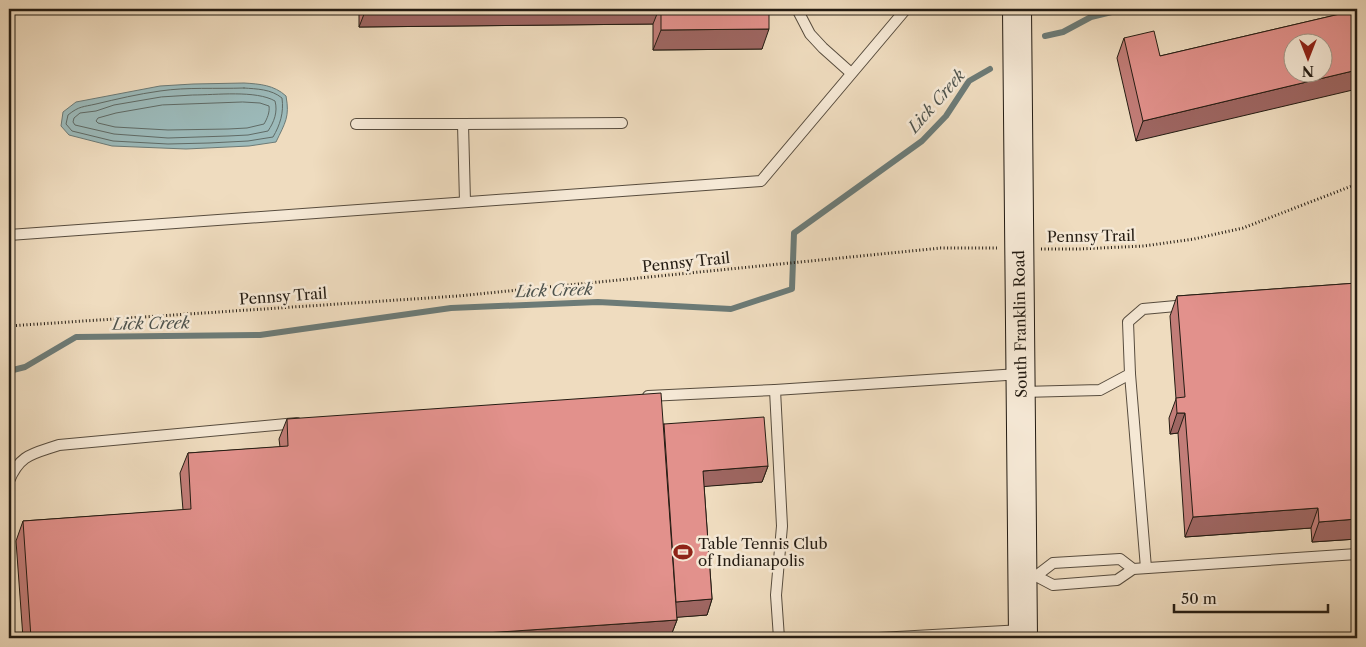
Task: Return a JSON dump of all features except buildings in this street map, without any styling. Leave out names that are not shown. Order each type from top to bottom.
[{"type":"main road","name":"South Franklin Road","points":[[1017,9],[1021,383],[1029,577],[1023,634]]},
{"type":"lane","points":[[797,9],[810,34],[852,73]]},
{"type":"lane","points":[[9,234],[761,180],[906,9]]},
{"type":"lane","points":[[356,124],[622,123]]},
{"type":"lane","points":[[464,124],[465,202]]},
{"type":"lane","points":[[1146,568],[1130,374],[1128,322],[1143,309],[1201,304]]},
{"type":"lane","points":[[640,397],[774,390],[1021,383],[1100,390],[1130,374]]},
{"type":"lane","points":[[774,390],[782,526],[776,595],[779,638]]},
{"type":"lane","points":[[9,481],[14,468],[26,456],[59,445],[310,422]]},
{"type":"lane","points":[[1029,577],[1053,585],[1117,580],[1133,569],[1357,554]]},
{"type":"lane","points":[[1029,577],[1053,563],[1120,559],[1133,569]]},
{"type":"lane","points":[[879,638],[1023,634]]},
{"type":"path","name":"Pennsy Trail","points":[[9,326],[458,296],[941,248],[1079,249],[1144,246],[1194,239],[1243,228],[1357,184]]},
{"type":"water","points":[[244,83],[272,87],[286,96],[287,115],[276,142],[249,146],[186,149],[112,146],[69,135],[61,126],[63,112],[76,102],[160,86]]},
{"type":"waterway","name":"Lick Creek","points":[[1045,36],[1063,32],[1091,17],[1124,9]]},
{"type":"waterway","name":"Lick Creek","points":[[9,371],[25,367],[76,337],[260,335],[451,308],[598,302],[731,309],[792,289],[794,233],[922,141],[946,116],[969,81],[990,69]]},
{"type":"place","name":"Table Tennis Club of Indianapolis","points":[[683,552]]}]
